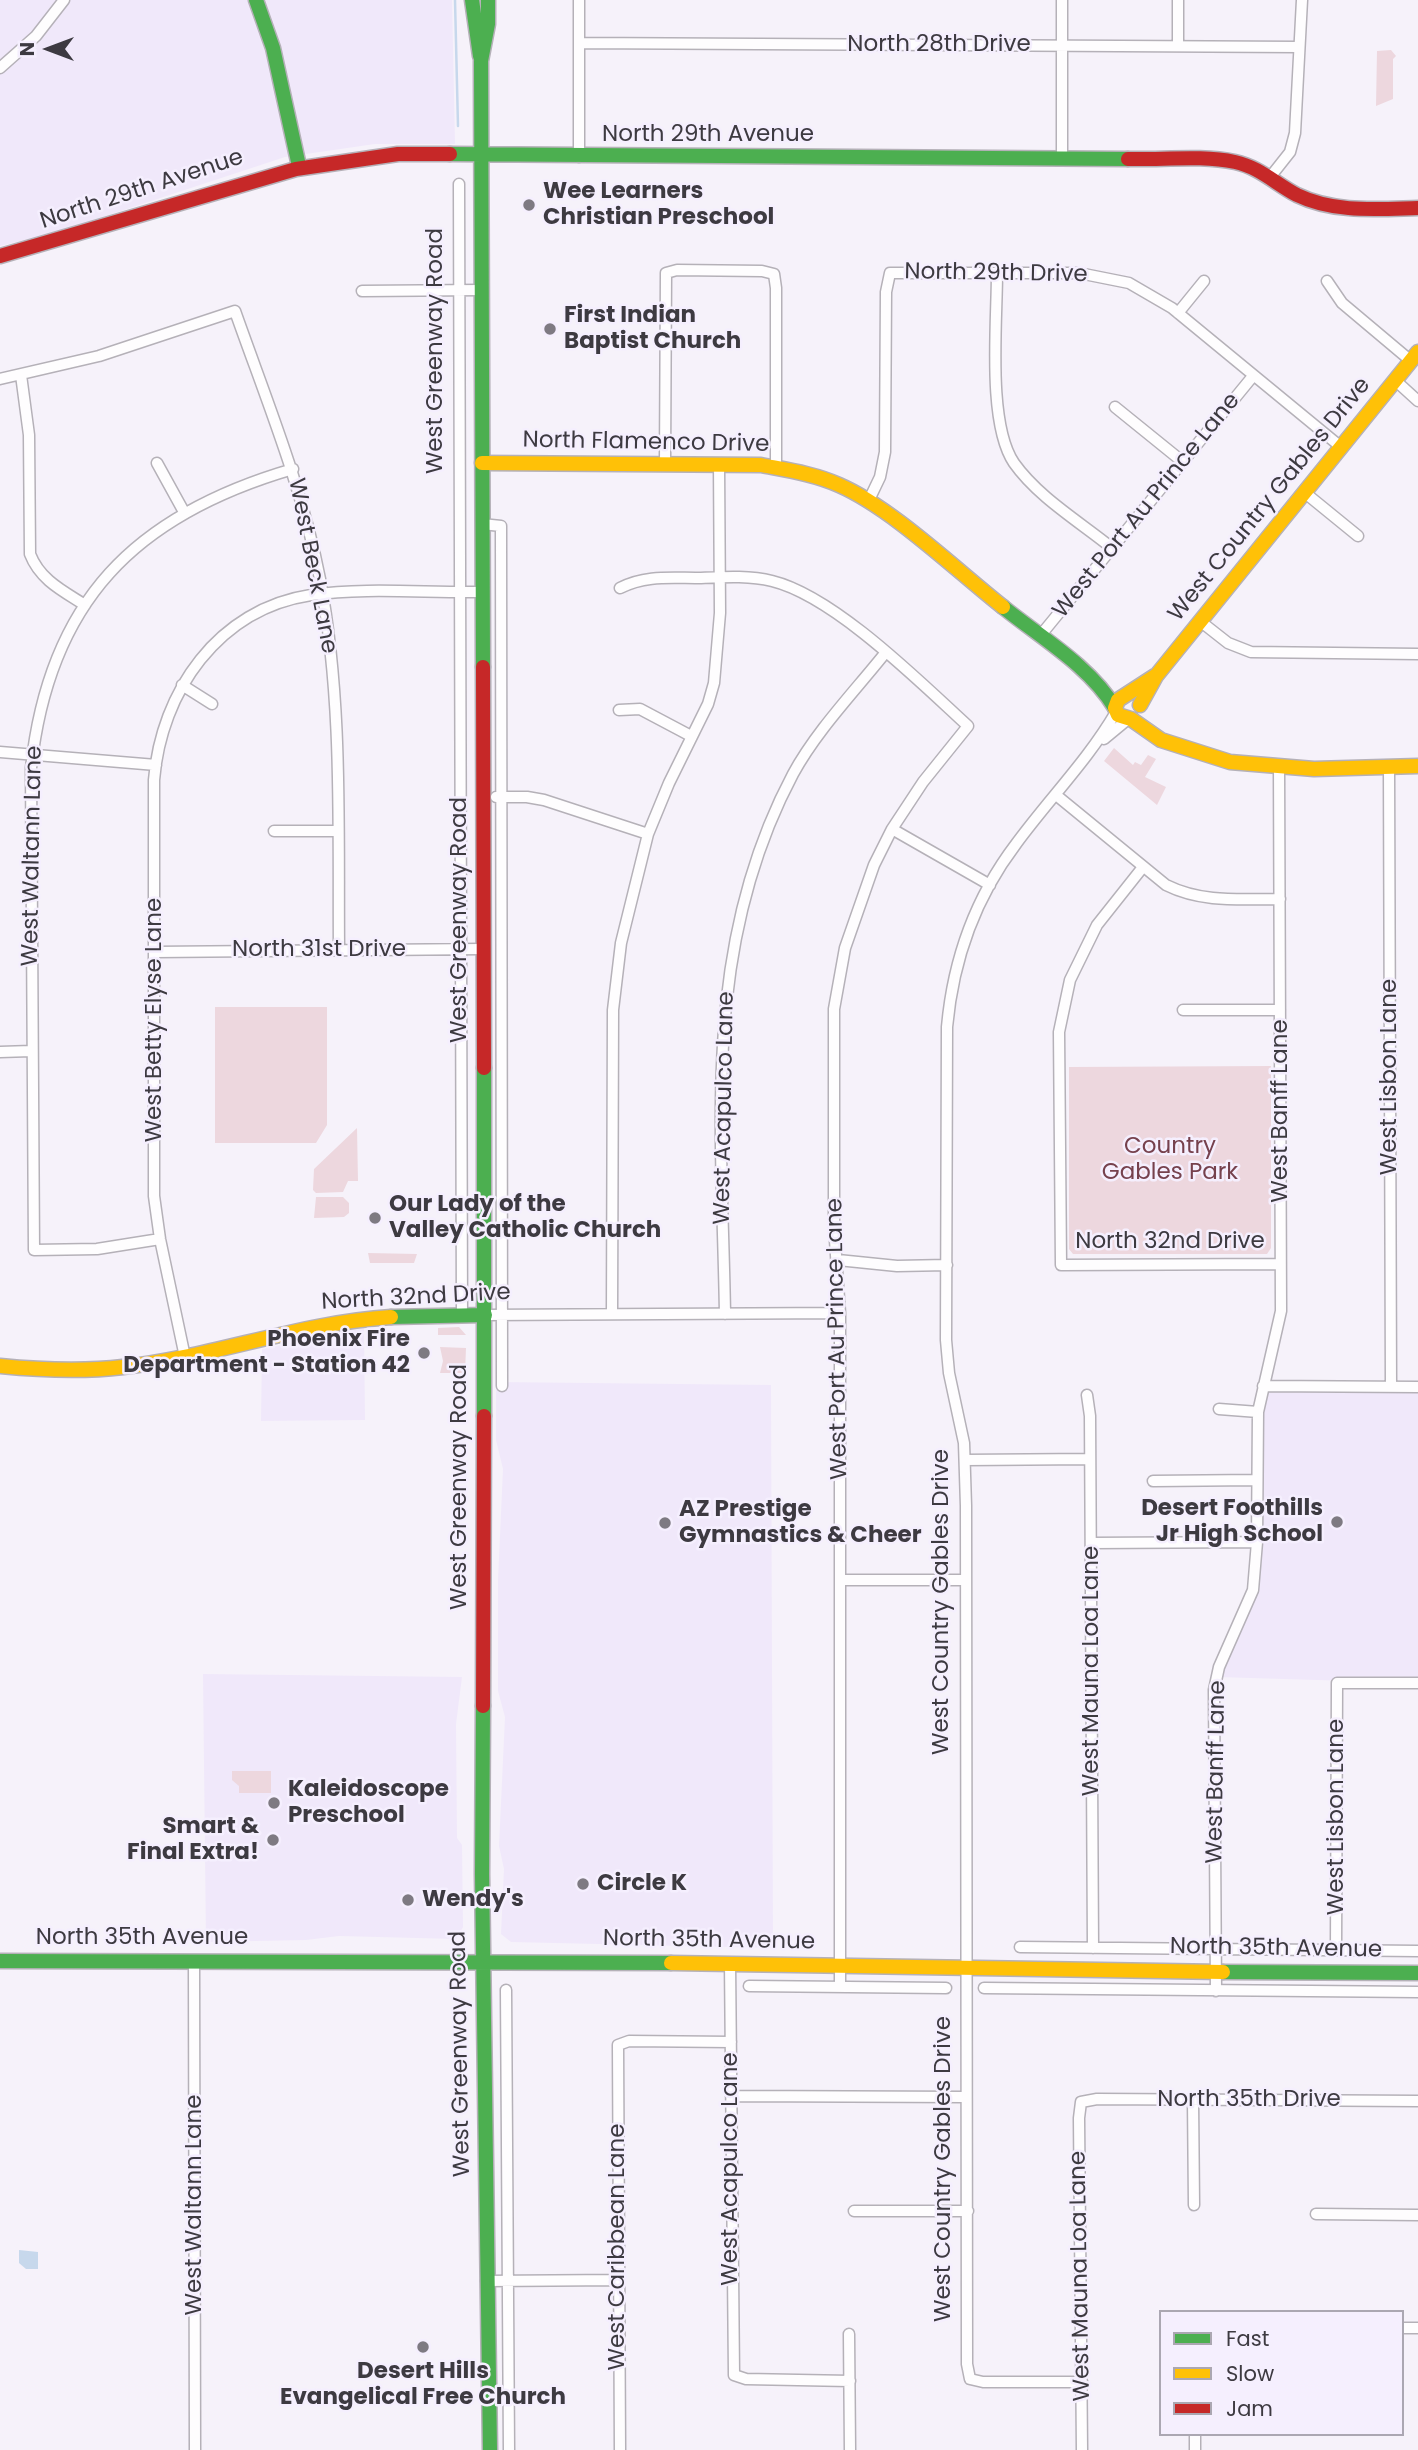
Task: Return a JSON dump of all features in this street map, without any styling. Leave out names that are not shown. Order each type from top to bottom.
[{"type":"main road","points":[[256,0],[273,48],[299,166]]},
{"type":"main road","name":"West Greenway Road","points":[[472,0],[473,24],[481,61]]},
{"type":"main road","name":"West Greenway Road","points":[[488,0],[488,24],[481,61],[485,1315],[482,1960],[490,2450]]},
{"type":"main road","name":"North 29th Avenue","points":[[0,256],[85,233],[216,189],[299,166],[379,155],[1224,160],[1254,166],[1304,198],[1333,207],[1418,208]]},
{"type":"main road","name":"West Country Gables Drive","points":[[1128,708],[1415,357]]},
{"type":"main road","name":"North Flamenco Drive","points":[[482,463],[719,464],[776,468],[838,484],[869,500],[1040,636],[1128,708],[1150,733],[1208,757],[1314,769],[1418,766]]},
{"type":"main road","name":"North 32nd Drive","points":[[0,1367],[84,1373],[126,1369],[319,1326],[396,1317],[485,1315]]},
{"type":"main road","name":"North 35th Avenue","points":[[0,1961],[482,1960],[730,1963],[965,1970],[1418,1973]]},
{"type":"street","points":[[0,68],[36,36],[64,0]]},
{"type":"street","points":[[579,0],[579,157]]},
{"type":"street","points":[[1062,0],[1062,159]]},
{"type":"street","points":[[1178,0],[1178,46]]},
{"type":"street","points":[[1271,177],[1290,152],[1293,143],[1302,0]]},
{"type":"street","name":"North 28th Drive","points":[[579,43],[1299,47]]},
{"type":"street","name":"West Greenway Road","points":[[458,184],[462,1316]]},
{"type":"street","points":[[665,464],[666,273],[677,270],[774,274],[776,468]]},
{"type":"street","name":"North 29th Drive","points":[[869,500],[880,477],[885,452],[886,292],[890,273],[1072,273],[1111,278],[1143,290],[1178,313],[1341,447]]},
{"type":"street","points":[[997,273],[998,416],[1006,448],[1021,471],[1036,487],[1112,548]]},
{"type":"street","points":[[1178,313],[1204,281]]},
{"type":"street","points":[[1327,281],[1342,303],[1415,357]]},
{"type":"street","points":[[362,290],[481,290]]},
{"type":"street","name":"West Beck Lane","points":[[21,375],[99,356],[234,311],[293,469],[322,594],[335,697],[339,950]]},
{"type":"street","points":[[0,379],[21,375],[29,435],[30,554],[35,569],[85,605]]},
{"type":"street","name":"West Port Au Prince Lane","points":[[1040,636],[1254,376]]},
{"type":"street","points":[[1395,381],[1418,401]]},
{"type":"street","points":[[1115,407],[1183,461]]},
{"type":"street","points":[[157,463],[184,512]]},
{"type":"street","points":[[612,1314],[613,1010],[621,943],[648,834],[708,704],[719,659],[719,464]]},
{"type":"street","name":"West Waltann Lane","points":[[160,1239],[97,1249],[34,1250],[32,755],[45,688],[65,640],[85,605],[131,549],[184,512],[226,491],[293,469]]},
{"type":"street","points":[[1304,492],[1358,536]]},
{"type":"street","name":"West Greenway Road","points":[[482,523],[501,526],[502,1386]]},
{"type":"street","points":[[620,588],[639,579],[720,577],[771,580],[796,589],[886,652]]},
{"type":"street","name":"West Betty Elyse Lane","points":[[185,1357],[160,1239],[154,1196],[156,765],[167,715],[198,660],[235,627],[267,608],[322,594],[482,592]]},
{"type":"street","points":[[1200,621],[1228,643],[1251,652],[1418,654]]},
{"type":"street","name":"West Port Au Prince Lane","points":[[840,1987],[841,1313],[834,1226],[834,1009],[845,948],[874,865],[892,829],[923,782],[968,726],[886,652]]},
{"type":"street","name":"West Acapulco Lane","points":[[724,1314],[722,1025],[727,975],[740,916],[772,818],[795,772],[886,652]]},
{"type":"street","points":[[182,685],[212,704]]},
{"type":"street","name":"West Country Gables Drive","points":[[1082,2382],[983,2382],[970,2379],[965,2097],[965,1460],[947,1351],[947,1027],[950,996],[972,919],[990,885],[1016,845],[1128,708]]},
{"type":"street","points":[[619,710],[640,709],[691,736]]},
{"type":"street","points":[[0,752],[156,765]]},
{"type":"street","name":"West Banff Lane","points":[[1216,1991],[1214,1690],[1219,1667],[1254,1590],[1258,1412],[1281,1311],[1279,765]]},
{"type":"street","name":"West Lisbon Lane","points":[[1389,767],[1391,1386]]},
{"type":"street","points":[[1056,795],[1166,885],[1191,895],[1220,900],[1280,899]]},
{"type":"street","points":[[483,798],[544,800],[648,834]]},
{"type":"street","points":[[892,829],[990,885]]},
{"type":"street","points":[[274,831],[338,831]]},
{"type":"street","name":"North 32nd Drive","points":[[1143,867],[1097,925],[1070,980],[1059,1032],[1061,1265],[1280,1264]]},
{"type":"street","name":"North 31st Drive","points":[[155,952],[482,949]]},
{"type":"street","points":[[1183,1010],[1280,1010]]},
{"type":"street","points":[[0,1052],[32,1051]]},
{"type":"street","points":[[838,1260],[897,1266],[947,1265]]},
{"type":"street","name":"North 32nd Drive","points":[[485,1315],[841,1313]]},
{"type":"street","points":[[1264,1386],[1418,1387]]},
{"type":"street","name":"West Mauna Loa Lane","points":[[1087,1395],[1092,1543],[1093,1948]]},
{"type":"street","points":[[1219,1409],[1258,1412]]},
{"type":"street","points":[[965,1460],[1090,1459]]},
{"type":"street","points":[[1153,1481],[1256,1480]]},
{"type":"street","points":[[1092,1543],[1257,1542]]},
{"type":"street","points":[[841,1580],[966,1580]]},
{"type":"street","name":"West Lisbon Lane","points":[[1336,1950],[1337,1683],[1418,1683]]},
{"type":"street","name":"North 35th Avenue","points":[[1020,1947],[1418,1951]]},
{"type":"street","name":"West Waltann Lane","points":[[194,1961],[195,2450]]},
{"type":"street","name":"West Acapulco Lane","points":[[730,1963],[734,2375],[746,2379],[850,2381]]},
{"type":"street","name":"North 35th Avenue","points":[[749,1986],[946,1988]]},
{"type":"street","name":"North 35th Avenue","points":[[984,1988],[1418,1992]]},
{"type":"street","name":"West Greenway Road","points":[[506,1990],[509,2450]]},
{"type":"street","name":"West Caribbean Lane","points":[[620,2450],[618,2045],[629,2042],[730,2042]]},
{"type":"street","points":[[731,2096],[965,2097]]},
{"type":"street","name":"North 35th Drive","points":[[1081,2102],[1097,2099],[1418,2101]]},
{"type":"street","points":[[1194,2100],[1194,2205]]},
{"type":"street","name":"West Mauna Loa Lane","points":[[1081,2102],[1082,2450]]},
{"type":"street","points":[[854,2211],[968,2211]]},
{"type":"street","points":[[1316,2214],[1418,2215]]},
{"type":"street","points":[[486,2281],[620,2280]]},
{"type":"street","points":[[849,2334],[850,2450]]},
{"type":"shaded area","points":[[0,0],[452,0],[455,144],[375,144],[285,157],[51,234],[0,246]]},
{"type":"shaded area","points":[[364,1328],[365,1420],[261,1421],[262,1349]]},
{"type":"shaded area","points":[[496,1382],[771,1385],[773,1948],[511,1942],[501,1934],[504,1869],[499,1846],[505,1717],[498,1691],[498,1580],[503,1469],[496,1440]]},
{"type":"shaded area","name":"Desert Foothills Jr High School","points":[[1263,1386],[1418,1387],[1418,1683],[1217,1677],[1249,1603]]},
{"type":"shaded area","points":[[203,1674],[462,1677],[456,1724],[457,1838],[462,1845],[463,1927],[456,1939],[339,1936],[306,1940],[206,1942]]},
{"type":"green space","points":[[1391,50],[1396,56],[1393,59],[1393,99],[1376,106],[1377,51]]},
{"type":"green space","points":[[1114,748],[1133,765],[1135,762],[1141,765],[1148,755],[1156,759],[1145,777],[1166,787],[1157,805],[1104,761]]},
{"type":"green space","points":[[215,1007],[327,1007],[327,1125],[316,1143],[215,1143]]},
{"type":"green space","name":"Country Gables Park","points":[[1271,1066],[1271,1248],[1267,1254],[1073,1254],[1069,1249],[1069,1067]]},
{"type":"green space","points":[[357,1128],[358,1181],[348,1181],[343,1192],[316,1193],[313,1190],[314,1169]]},
{"type":"green space","points":[[316,1197],[343,1197],[349,1203],[349,1213],[344,1217],[314,1218]]},
{"type":"green space","points":[[368,1253],[417,1254],[414,1263],[370,1263]]},
{"type":"green space","points":[[459,1327],[466,1335],[438,1335],[438,1328]]},
{"type":"green space","points":[[440,1347],[466,1348],[465,1373],[440,1373],[443,1361]]},
{"type":"green space","points":[[232,1771],[271,1771],[271,1793],[239,1793],[239,1786],[232,1780]]},
{"type":"water","points":[[19,2250],[38,2252],[38,2269],[26,2269],[19,2263]]},
{"type":"waterway","points":[[455,0],[458,126]]},
{"type":"traffic: fast","points":[[256,0],[273,48],[299,166]]},
{"type":"traffic: fast","points":[[472,0],[480,56]]},
{"type":"traffic: fast","points":[[483,667],[481,61],[488,24],[488,0]]},
{"type":"traffic: fast","points":[[450,154],[1128,159]]},
{"type":"traffic: fast","points":[[1003,607],[1078,665],[1105,693],[1115,708]]},
{"type":"traffic: fast","points":[[484,1068],[484,1416]]},
{"type":"traffic: fast","points":[[391,1317],[485,1315]]},
{"type":"traffic: fast","points":[[483,1706],[482,1874],[490,2450]]},
{"type":"traffic: fast","points":[[0,1961],[671,1963]]},
{"type":"traffic: fast","points":[[1223,1972],[1418,1973]]},
{"type":"traffic: slow","points":[[1140,705],[1156,676],[1418,352]]},
{"type":"traffic: slow","points":[[482,463],[761,465],[811,475],[859,495],[902,524],[1003,607]]},
{"type":"traffic: slow","points":[[1155,676],[1118,700],[1115,708],[1118,715],[1131,719],[1161,740],[1230,762],[1314,769],[1418,766]]},
{"type":"traffic: slow","points":[[0,1366],[61,1370],[123,1367],[190,1356],[323,1326],[391,1317]]},
{"type":"traffic: slow","points":[[671,1963],[1223,1972]]},
{"type":"traffic: jam","points":[[0,256],[296,169],[398,154],[450,154]]},
{"type":"traffic: jam","points":[[1128,159],[1196,158],[1235,162],[1260,172],[1297,195],[1326,205],[1356,209],[1418,208]]},
{"type":"traffic: jam","points":[[483,667],[484,1068]]},
{"type":"traffic: jam","points":[[483,1706],[484,1416]]},
{"type":"place","name":"Wee Learners Christian Preschool","points":[[529,205]]},
{"type":"place","name":"First Indian Baptist Church","points":[[550,329]]},
{"type":"place","name":"Our Lady of the Valley Catholic Church","points":[[375,1218]]},
{"type":"place","name":"Phoenix Fire Department - Station 42","points":[[424,1353]]},
{"type":"place","name":"Desert Foothills Jr High School","points":[[1337,1522]]},
{"type":"place","name":"AZ Prestige Gymnastics & Cheer","points":[[665,1523]]},
{"type":"place","name":"Kaleidoscope Preschool","points":[[274,1803]]},
{"type":"place","name":"Smart & Final Extra!","points":[[273,1840]]},
{"type":"place","name":"Circle K","points":[[583,1884]]},
{"type":"place","name":"Wendy's","points":[[408,1900]]},
{"type":"place","name":"Desert Hills Evangelical Free Church","points":[[423,2347]]}]
